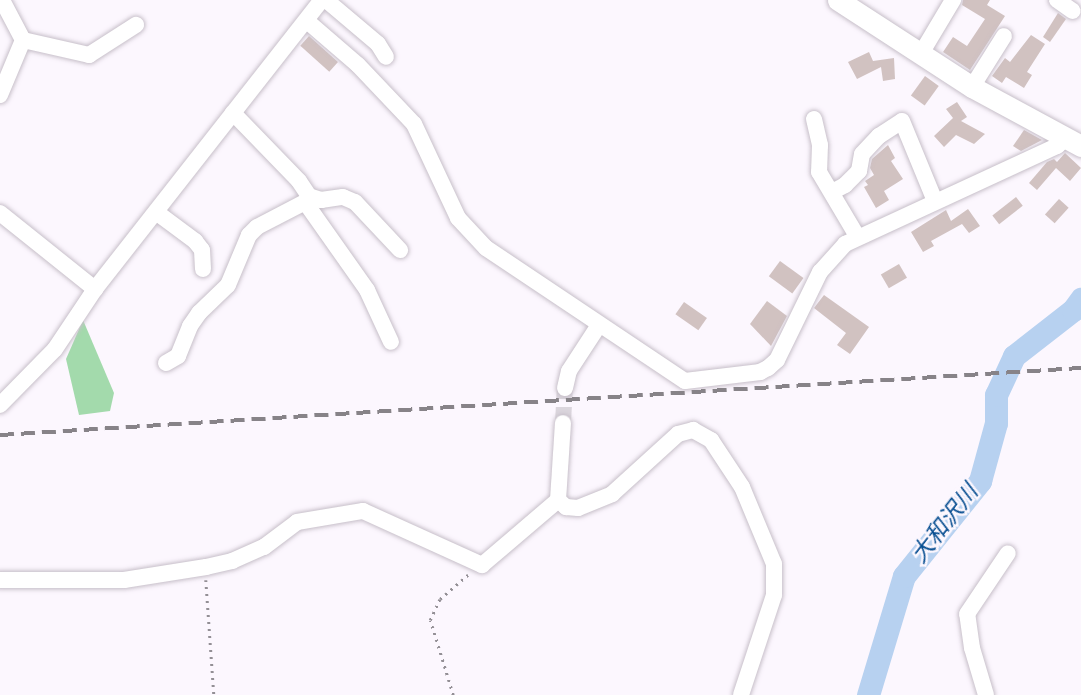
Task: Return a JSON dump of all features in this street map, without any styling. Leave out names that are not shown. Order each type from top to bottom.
[{"type":"main road","points":[[838,0],[922,51],[972,87],[1073,142]]},
{"type":"street","points":[[2,0],[23,40],[89,55],[136,25]]},
{"type":"street","points":[[0,405],[55,349],[95,289],[324,0],[378,44],[386,57]]},
{"type":"street","points":[[922,51],[953,0]]},
{"type":"street","points":[[1057,0],[1073,11]]},
{"type":"street","points":[[307,21],[358,65],[414,124],[458,218],[486,248],[685,381],[760,372],[777,360],[820,272],[845,244],[1057,146],[1073,142]]},
{"type":"street","points":[[972,87],[1004,36]]},
{"type":"street","points":[[0,95],[23,40]]},
{"type":"street","points":[[233,113],[299,181],[307,199],[367,290],[391,342]]},
{"type":"street","points":[[814,119],[820,145],[819,172],[858,236]]},
{"type":"street","points":[[832,192],[845,185],[859,171],[862,154],[879,136],[902,121],[935,201]]},
{"type":"street","points":[[166,363],[178,356],[186,344],[190,326],[228,285],[249,235],[257,227],[307,199],[343,197],[355,202],[400,250]]},
{"type":"street","points":[[156,212],[195,241],[202,250],[203,269]]},
{"type":"street","points":[[0,213],[95,289]]},
{"type":"street","points":[[565,388],[569,371],[599,325]]},
{"type":"street","points":[[0,580],[124,580],[206,567],[232,561],[264,547],[297,522],[363,511],[482,565],[558,500],[563,423]]},
{"type":"street","points":[[558,500],[566,507],[578,508],[612,494],[678,434],[693,430],[711,440],[742,487],[774,564],[774,595],[741,695]]},
{"type":"street","points":[[986,695],[972,648],[967,614],[1008,552]]},
{"type":"path","points":[[453,695],[430,620],[440,599],[482,565]]},
{"type":"path","points":[[206,567],[214,695]]},
{"type":"green space","points":[[83,320],[114,393],[110,411],[79,415],[66,359]]},
{"type":"building","points":[[963,0],[990,0],[987,5],[1005,16],[970,70],[943,52],[953,37],[967,46],[985,19],[962,5]]},
{"type":"building","points":[[1058,13],[1066,19],[1050,42],[1043,37]]},
{"type":"building","points":[[1031,35],[1045,44],[1027,72],[1032,75],[1024,88],[1006,77],[1002,83],[992,76],[1005,58],[1010,62]]},
{"type":"building","points":[[309,36],[338,62],[329,72],[300,46]]},
{"type":"building","points":[[869,52],[873,61],[894,58],[895,79],[883,81],[881,67],[857,79],[848,62]]},
{"type":"building","points":[[925,76],[939,86],[925,105],[911,95]]},
{"type":"building","points":[[957,102],[967,117],[961,121],[985,134],[974,144],[956,135],[944,147],[934,136],[953,118],[946,109]]},
{"type":"building","points":[[1024,130],[1042,140],[1021,151],[1013,146]]},
{"type":"building","points":[[888,145],[895,158],[891,161],[903,179],[884,191],[889,200],[876,208],[864,187],[868,185],[865,181],[874,175],[870,168],[872,159]]},
{"type":"building","points":[[1065,153],[1081,168],[1070,181],[1056,168],[1037,190],[1029,183],[1047,162],[1054,159],[1057,162]]},
{"type":"building","points":[[1016,197],[1023,206],[999,224],[992,215]]},
{"type":"building","points":[[1059,199],[1069,208],[1055,223],[1045,215]]},
{"type":"building","points":[[968,209],[980,226],[969,233],[962,224],[931,241],[934,246],[923,252],[911,232],[946,210],[951,221]]},
{"type":"building","points":[[780,261],[803,278],[792,293],[769,276]]},
{"type":"building","points":[[899,264],[907,278],[889,288],[881,274]]},
{"type":"building","points":[[824,295],[869,327],[850,354],[837,345],[846,333],[814,308]]},
{"type":"building","points":[[767,301],[787,316],[771,346],[750,324]]},
{"type":"building","points":[[684,302],[707,318],[698,330],[675,314]]},
{"type":"waterway","name":"大和沢川","points":[[868,695],[904,576],[980,481],[996,423],[996,395],[1014,356],[1073,310],[1081,299]]},
{"type":"tunnel","points":[[563,423],[565,388]]},
{"type":"railway","points":[[0,435],[1081,368]]}]
